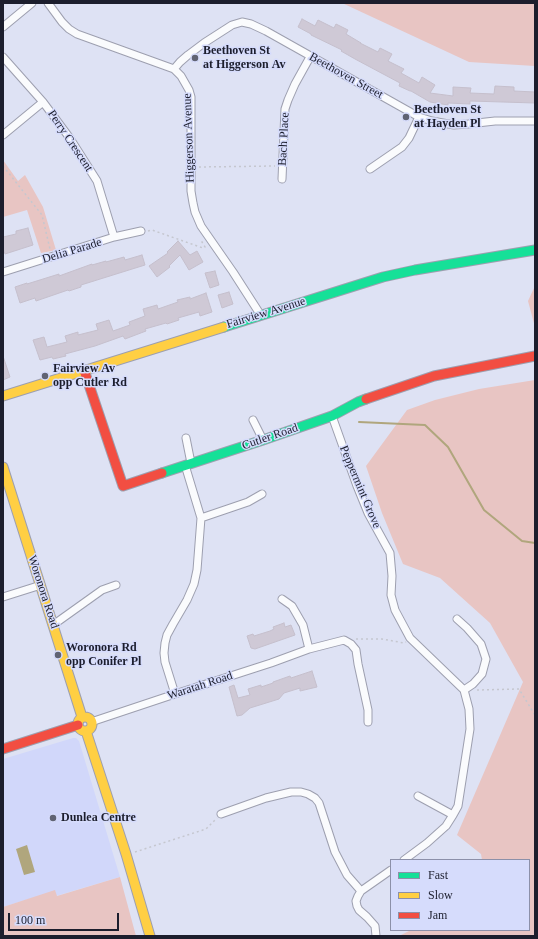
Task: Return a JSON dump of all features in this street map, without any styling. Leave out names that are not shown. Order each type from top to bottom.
[{"type":"street","points":[[3,27],[32,3]]},
{"type":"street","points":[[48,3],[62,22],[77,34],[174,70]]},
{"type":"street","name":"Beethoven Street","points":[[174,70],[180,62],[204,43],[232,25],[242,22],[251,24],[266,31],[419,117],[454,125],[495,121],[535,121]]},
{"type":"street","name":"Perry Crescent","points":[[3,57],[43,102],[69,137],[97,181],[114,238]]},
{"type":"street","name":"Bach Place","points":[[282,179],[286,104],[310,57]]},
{"type":"street","name":"Higgerson Avenue","points":[[174,70],[181,76],[189,90],[191,190],[198,219],[260,314]]},
{"type":"street","points":[[3,135],[43,102]]},
{"type":"street","points":[[370,169],[402,147],[409,138],[419,117]]},
{"type":"street","name":"Delia Parade","points":[[3,272],[141,231]]},
{"type":"street","name":"Fairview Avenue","points":[[3,396],[260,314],[383,277],[415,270],[535,250]]},
{"type":"street","name":"Cutler Road","points":[[84,370],[123,486],[332,416],[358,402],[434,376],[535,356]]},
{"type":"street","name":"Peppermint Grove","points":[[332,416],[352,473],[366,506],[390,553],[392,576],[391,595],[395,610],[410,638],[464,690]]},
{"type":"street","points":[[253,420],[263,440]]},
{"type":"street","points":[[175,694],[165,662],[165,643],[173,624],[187,600],[194,584],[197,570],[201,518],[188,464],[186,438]]},
{"type":"street","name":"Woronora Road","points":[[3,467],[54,625],[82,724],[126,854],[150,936]]},
{"type":"street","points":[[201,518],[248,502],[262,494]]},
{"type":"street","points":[[3,597],[41,585]]},
{"type":"street","points":[[54,625],[102,590],[116,585]]},
{"type":"street","points":[[282,599],[292,606],[303,625],[309,649]]},
{"type":"street","points":[[414,857],[446,826],[458,806],[470,729],[469,709],[464,690],[473,684],[482,674],[486,659],[481,644],[457,619]]},
{"type":"street","points":[[344,640],[351,644],[356,650],[368,710],[368,722]]},
{"type":"street","name":"Waratah Road","points":[[91,722],[271,663],[309,649],[344,640]]},
{"type":"street","points":[[3,749],[82,724],[90,728],[92,724],[91,722]]},
{"type":"street","points":[[221,814],[266,798],[291,792],[302,792],[308,794],[320,803],[335,852],[347,875],[361,892]]},
{"type":"street","points":[[418,796],[453,815]]},
{"type":"street","points":[[376,936],[374,926],[359,910],[356,901],[361,892],[390,871]]},
{"type":"path","points":[[3,166],[42,215],[52,257]]},
{"type":"path","points":[[191,167],[283,166]]},
{"type":"path","points":[[141,231],[152,230],[203,248],[205,247],[202,242],[209,238]]},
{"type":"path","points":[[344,640],[382,639],[404,643],[410,638]]},
{"type":"path","points":[[464,690],[519,689],[535,715]]},
{"type":"path","points":[[126,854],[206,829],[221,814]]},
{"type":"shaded area","points":[[342,3],[535,3],[535,66],[469,62]]},
{"type":"shaded area","points":[[3,160],[18,181],[25,175],[43,207],[56,250],[41,253],[27,210],[3,217]]},
{"type":"shaded area","points":[[535,286],[535,327],[528,301]]},
{"type":"shaded area","points":[[535,380],[535,936],[399,936],[409,931],[530,931],[530,859],[482,859],[481,854],[457,835],[523,682],[490,623],[440,578],[403,564],[382,513],[366,466],[407,410],[435,400],[479,389]]},
{"type":"shaded area","name":"Dunlea Centre","points":[[76,738],[79,741],[120,877],[56,896],[55,891],[3,907],[3,759]]},
{"type":"shaded area","points":[[27,845],[35,872],[24,875],[16,849]]},
{"type":"shaded area","points":[[120,877],[136,936],[3,936],[3,907],[55,890],[57,896]]},
{"type":"building","points":[[302,19],[315,26],[318,20],[334,28],[336,24],[348,30],[346,34],[360,43],[378,52],[380,48],[392,54],[388,61],[404,69],[401,73],[419,83],[422,77],[435,85],[430,93],[453,96],[453,87],[471,88],[470,93],[494,94],[495,86],[514,87],[514,91],[535,92],[535,103],[470,101],[470,104],[448,103],[448,105],[430,102],[399,86],[400,83],[341,51],[342,50],[298,27]]},
{"type":"building","points":[[28,228],[33,245],[5,254],[3,248],[3,237],[16,234],[16,231]]},
{"type":"building","points":[[178,241],[190,255],[197,251],[203,262],[189,270],[180,255],[169,266],[170,267],[157,277],[149,266],[168,253],[167,252]]},
{"type":"building","points":[[142,255],[145,265],[81,285],[81,287],[69,291],[68,290],[36,301],[35,298],[20,303],[15,287],[59,274],[59,276],[92,264],[124,257],[125,260]]},
{"type":"building","points":[[215,271],[219,285],[210,288],[205,273]]},
{"type":"building","points":[[229,292],[233,304],[222,308],[218,295]]},
{"type":"building","points":[[206,293],[212,312],[200,316],[199,312],[178,318],[179,320],[145,329],[146,331],[125,339],[123,336],[95,346],[65,354],[66,356],[40,360],[33,340],[44,337],[47,347],[67,342],[65,336],[78,332],[78,335],[98,330],[96,324],[109,320],[113,331],[130,325],[129,322],[145,316],[143,309],[157,305],[158,309],[178,302],[177,300],[190,297],[190,299]]},
{"type":"building","points":[[4,359],[10,377],[3,380],[3,360]]},
{"type":"building","points":[[284,623],[285,627],[291,625],[295,635],[255,649],[251,648],[247,636],[253,634],[254,636],[270,631],[274,629],[273,627]]},
{"type":"building","points":[[312,671],[317,687],[300,691],[300,688],[284,693],[279,699],[250,708],[242,715],[237,716],[229,687],[234,685],[238,698],[250,695],[248,689],[261,685],[261,687],[290,676],[291,678]]},
{"type":"waterway","points":[[359,422],[425,425],[448,447],[484,510],[522,541],[535,543]]},
{"type":"traffic: fast","points":[[224,327],[383,277],[415,270],[535,250]]},
{"type":"traffic: fast","points":[[162,473],[332,416],[366,399]]},
{"type":"traffic: slow","points":[[3,396],[224,327]]},
{"type":"traffic: slow","points":[[3,467],[82,717]]},
{"type":"traffic: slow","points":[[85,717],[90,719],[92,724],[90,729],[85,731],[80,729],[78,724],[80,719],[85,717]]},
{"type":"traffic: slow","points":[[86,731],[126,854],[150,936]]},
{"type":"traffic: jam","points":[[366,399],[434,376],[535,356]]},
{"type":"traffic: jam","points":[[84,370],[123,486],[162,473]]},
{"type":"traffic: jam","points":[[3,749],[78,725]]},
{"type":"place","name":"Beethoven St at Higgerson Av","points":[[195,58]]},
{"type":"place","name":"Beethoven St at Hayden Pl","points":[[406,117]]},
{"type":"place","name":"Fairview Av opp Cutler Rd","points":[[45,376]]},
{"type":"place","name":"Woronora Rd opp Conifer Pl","points":[[58,655]]},
{"type":"place","name":"Dunlea Centre","points":[[53,818]]}]
